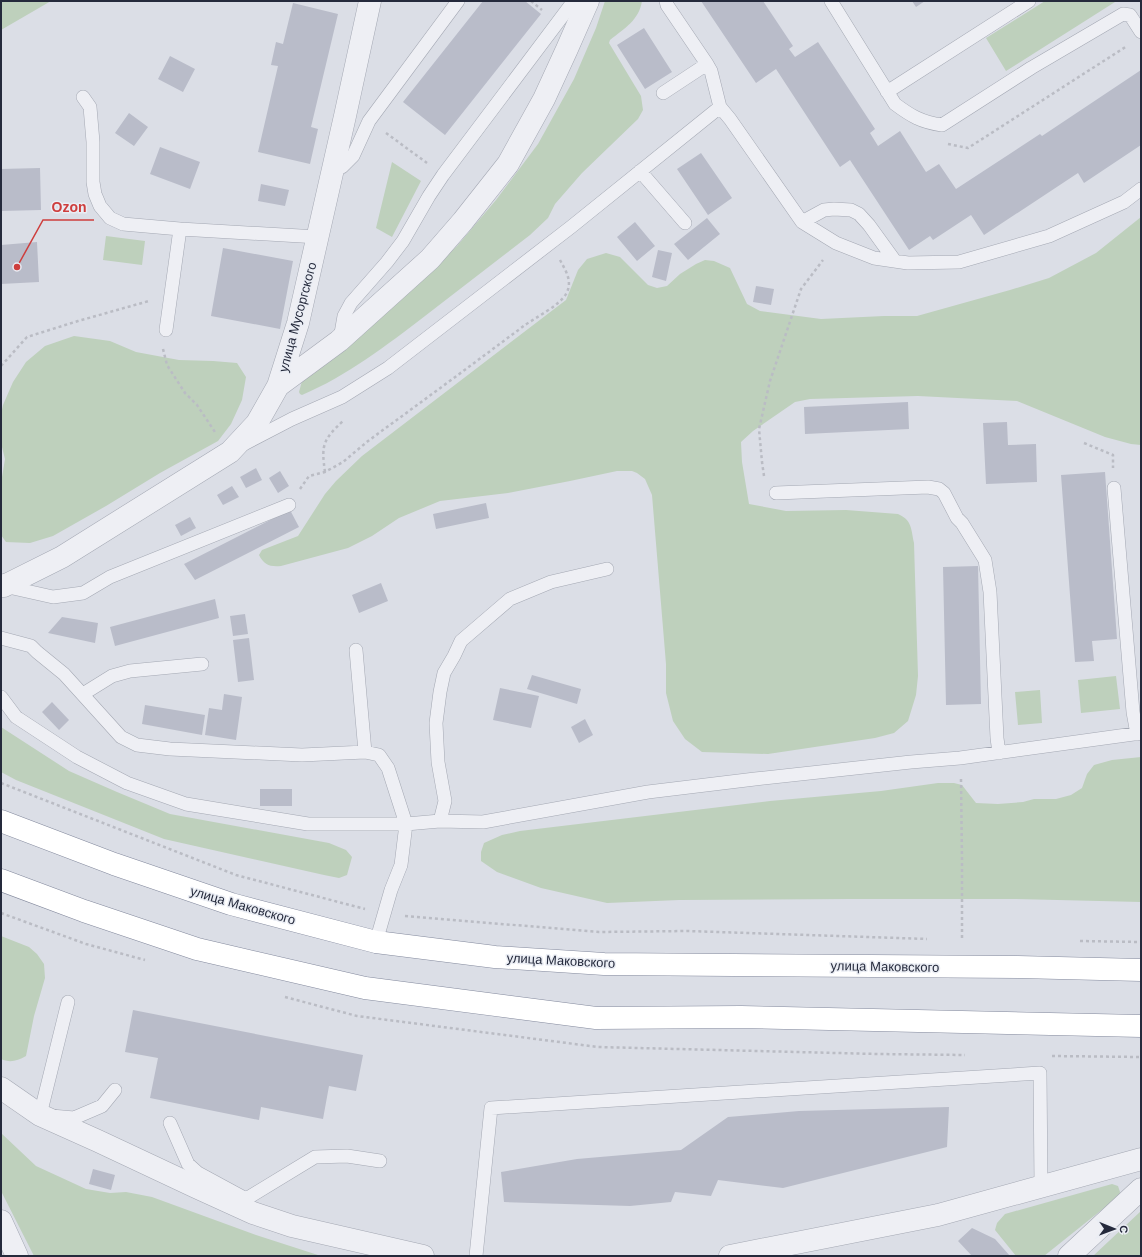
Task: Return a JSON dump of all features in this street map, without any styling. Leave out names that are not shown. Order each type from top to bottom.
[{"type":"highway","name":"улица Маковского","points":[[1,821],[114,864],[231,904],[376,942],[495,957],[604,964],[995,967],[1141,970]]},
{"type":"highway","points":[[1,880],[84,911],[205,951],[365,988],[596,1018],[741,1017],[1141,1026]]},
{"type":"street","name":"улица Мусоргского","points":[[3,586],[62,557],[230,452],[257,423],[278,386],[298,323],[370,1]]},
{"type":"street","points":[[278,386],[339,341],[430,259],[463,221],[508,164],[544,99],[588,1]]},
{"type":"street","points":[[1,1088],[40,1115],[98,1140],[196,1187],[250,1206],[292,1226],[423,1256]]},
{"type":"street","points":[[730,1256],[938,1215],[1141,1159]]},
{"type":"street","points":[[1069,1256],[1141,1189]]},
{"type":"street","points":[[1,1221],[16,1256]]},
{"type":"lane","points":[[333,169],[342,167],[353,156],[369,121],[458,1]]},
{"type":"lane","points":[[339,341],[344,316],[351,303],[387,262],[403,241],[443,175],[575,1]]},
{"type":"lane","points":[[666,1],[667,5],[711,71],[720,107],[802,222],[836,243],[874,258],[908,263],[959,262],[1049,236],[1124,202],[1141,189]]},
{"type":"lane","points":[[831,1],[895,104],[910,115],[927,123],[942,125],[1031,68],[1122,14],[1130,15],[1141,32]]},
{"type":"lane","points":[[887,92],[1029,1]]},
{"type":"lane","points":[[663,93],[707,64]]},
{"type":"lane","points":[[83,97],[90,107],[93,142],[93,182],[95,194],[100,206],[110,218],[123,224],[318,237]]},
{"type":"lane","points":[[230,452],[292,419],[342,397],[388,368],[571,227],[720,107]]},
{"type":"lane","points":[[640,171],[685,223]]},
{"type":"lane","points":[[802,222],[824,210],[851,210],[859,214],[869,225],[895,261]]},
{"type":"lane","points":[[166,330],[180,229]]},
{"type":"lane","points":[[776,493],[928,487],[939,489],[944,493],[957,518],[962,523],[985,560],[990,592],[999,753]]},
{"type":"lane","points":[[1,697],[16,717],[77,757],[127,783],[186,804],[308,824],[406,824],[440,821],[483,822],[648,792],[771,777],[960,758],[1139,733],[1133,712],[1114,488]]},
{"type":"lane","points":[[3,586],[53,597],[83,593],[110,577],[288,505]]},
{"type":"lane","points":[[440,821],[445,801],[438,762],[436,723],[444,673],[461,641],[510,599],[551,582],[607,569]]},
{"type":"lane","points":[[1,638],[31,646],[64,674],[121,737],[137,745],[170,749],[302,755],[365,752],[380,755],[388,768],[406,824],[401,865],[391,890],[376,942]]},
{"type":"lane","points":[[356,650],[365,752]]},
{"type":"lane","points":[[83,694],[112,676],[130,671],[202,664]]},
{"type":"lane","points":[[68,1002],[40,1115],[74,1118],[102,1106],[115,1090]]},
{"type":"lane","points":[[476,1256],[491,1108],[1040,1073],[1041,1186]]},
{"type":"lane","points":[[170,1123],[188,1164],[198,1173],[250,1206],[315,1157],[347,1156],[380,1161]]},
{"type":"path","points":[[369,121],[416,155]]},
{"type":"path","points":[[776,493],[765,481],[759,429],[770,381],[801,289],[836,243]]},
{"type":"path","points":[[288,505],[309,476],[325,472],[343,462],[374,436],[560,301],[566,295],[569,286],[568,275],[559,258]]},
{"type":"path","points":[[1,366],[27,337],[78,320],[171,295]]},
{"type":"path","points":[[166,330],[163,349],[167,365],[185,393],[197,405],[230,452]]},
{"type":"path","points":[[1084,443],[1113,456],[1114,488]]},
{"type":"path","points":[[960,758],[962,940],[970,940]]},
{"type":"path","points":[[1,783],[236,875],[385,914],[599,932],[688,931],[930,939]]},
{"type":"path","points":[[1079,941],[1141,942]]},
{"type":"green space","points":[[1,1],[51,1],[1,30]]},
{"type":"green space","points":[[605,1],[642,1],[635,19],[610,40],[609,43],[641,96],[643,110],[638,119],[582,173],[555,204],[548,218],[530,235],[381,349],[335,379],[302,395],[300,394],[299,392],[302,381],[367,327],[457,246],[496,200],[538,144],[574,79],[596,28]]},
{"type":"green space","points":[[1045,1],[1115,2],[1006,71],[986,38]]},
{"type":"green space","points":[[392,162],[421,181],[392,237],[376,228]]},
{"type":"green space","points":[[1141,217],[1141,445],[1105,437],[1017,401],[918,396],[810,399],[795,402],[753,431],[741,442],[742,462],[749,504],[786,511],[846,510],[898,514],[903,516],[908,522],[914,543],[918,676],[916,695],[908,721],[894,733],[875,738],[768,754],[702,752],[685,739],[673,721],[666,693],[666,664],[652,495],[645,479],[632,471],[617,471],[508,493],[440,501],[399,518],[372,536],[348,548],[281,566],[268,565],[259,555],[262,550],[298,536],[325,494],[362,456],[566,300],[578,270],[587,259],[606,253],[620,257],[648,285],[657,288],[667,286],[680,274],[696,264],[705,260],[714,261],[730,268],[747,304],[760,311],[821,319],[917,316],[1049,278],[1096,253]]},
{"type":"green space","points":[[106,236],[145,241],[142,265],[103,260]]},
{"type":"green space","points":[[74,336],[110,341],[136,352],[179,360],[237,363],[246,377],[242,400],[231,424],[218,441],[160,473],[53,536],[30,543],[6,542],[1,535],[1,483],[5,459],[1,443],[1,414],[3,405],[13,382],[26,362],[45,346]]},
{"type":"green space","points":[[1116,676],[1120,709],[1081,713],[1078,680]]},
{"type":"green space","points":[[1040,690],[1042,723],[1018,725],[1015,692]]},
{"type":"green space","points":[[1,727],[69,771],[170,814],[329,843],[346,850],[352,857],[347,875],[339,878],[164,839],[16,780],[1,772]]},
{"type":"green space","points":[[1141,757],[1141,902],[1015,899],[851,899],[679,900],[607,903],[541,888],[497,872],[481,861],[481,852],[484,843],[502,835],[520,831],[770,801],[881,791],[938,783],[954,783],[962,785],[976,803],[998,804],[1023,802],[1034,799],[1056,799],[1071,795],[1082,788],[1087,774],[1094,765],[1112,760]]},
{"type":"green space","points":[[1,936],[29,947],[37,954],[44,964],[45,978],[34,1016],[26,1056],[14,1061],[1,1059]]},
{"type":"green space","points":[[1,1133],[36,1166],[86,1189],[110,1193],[126,1192],[152,1197],[256,1235],[321,1256],[34,1256],[1,1191]]},
{"type":"green space","points":[[1112,1184],[1118,1186],[1120,1192],[1119,1196],[1044,1256],[1016,1256],[995,1230],[997,1223],[1005,1214]]},
{"type":"green space","points":[[1141,1211],[1141,1256],[1093,1256]]},
{"type":"building","points":[[483,1],[525,1],[541,14],[445,135],[403,102]]},
{"type":"building","points":[[701,1],[763,1],[793,46],[789,49],[795,57],[818,42],[875,129],[870,133],[878,146],[900,131],[926,172],[939,164],[956,189],[1040,134],[1042,136],[1141,70],[1141,145],[1084,183],[1078,173],[984,235],[971,215],[933,240],[930,236],[909,250],[850,160],[840,167],[776,69],[756,83]]},
{"type":"building","points":[[912,1],[925,1],[916,7]]},
{"type":"building","points":[[293,3],[338,14],[311,127],[318,129],[310,164],[258,152],[278,66],[271,65],[276,42],[283,44]]},
{"type":"building","points":[[644,28],[672,72],[645,89],[617,45]]},
{"type":"building","points":[[170,56],[195,69],[183,92],[158,79]]},
{"type":"building","points":[[129,113],[148,127],[134,146],[115,133]]},
{"type":"building","points":[[160,147],[200,162],[190,189],[150,174]]},
{"type":"building","points":[[701,153],[732,198],[708,215],[677,169]]},
{"type":"building","points":[[40,168],[41,210],[1,211],[1,169]]},
{"type":"building","points":[[261,184],[289,190],[285,206],[258,201]]},
{"type":"building","points":[[707,218],[720,234],[688,260],[674,244]]},
{"type":"building","points":[[635,222],[655,246],[637,261],[617,237]]},
{"type":"building","points":[[37,242],[39,282],[1,284],[1,245]]},
{"type":"building","points":[[223,248],[293,261],[280,329],[211,316]]},
{"type":"building","points":[[658,250],[672,253],[666,281],[652,277]]},
{"type":"building","points":[[756,286],[774,289],[771,305],[753,302]]},
{"type":"building","points":[[908,402],[909,429],[805,434],[804,407]]},
{"type":"building","points":[[1007,422],[1008,445],[1036,444],[1037,482],[986,484],[983,423]]},
{"type":"building","points":[[256,468],[262,480],[246,488],[240,477]]},
{"type":"building","points":[[280,471],[289,486],[278,493],[269,478]]},
{"type":"building","points":[[1105,472],[1117,639],[1092,641],[1094,661],[1075,662],[1061,475]]},
{"type":"building","points":[[232,486],[239,497],[223,505],[217,495]]},
{"type":"building","points":[[486,503],[489,518],[436,529],[433,514]]},
{"type":"building","points":[[290,510],[299,527],[195,580],[184,564]]},
{"type":"building","points":[[190,517],[196,528],[181,536],[175,525]]},
{"type":"building","points":[[978,566],[981,704],[946,705],[943,567]]},
{"type":"building","points":[[381,583],[388,601],[359,613],[352,595]]},
{"type":"building","points":[[215,599],[219,618],[115,646],[110,627]]},
{"type":"building","points":[[245,614],[248,634],[233,636],[230,616]]},
{"type":"building","points":[[62,617],[98,623],[95,643],[48,633]]},
{"type":"building","points":[[249,638],[254,680],[238,682],[233,640]]},
{"type":"building","points":[[532,675],[581,689],[577,704],[527,689]]},
{"type":"building","points":[[500,688],[539,696],[531,728],[493,720]]},
{"type":"building","points":[[224,694],[242,697],[236,740],[205,735],[209,708],[222,710]]},
{"type":"building","points":[[52,702],[69,720],[59,730],[42,712]]},
{"type":"building","points":[[145,705],[205,715],[202,735],[142,724]]},
{"type":"building","points":[[585,719],[593,735],[579,743],[571,727]]},
{"type":"building","points":[[260,789],[292,789],[292,806],[260,806]]},
{"type":"building","points":[[133,1010],[363,1055],[356,1091],[329,1086],[323,1119],[261,1107],[259,1120],[150,1098],[158,1058],[125,1052]]},
{"type":"building","points":[[949,1107],[947,1147],[783,1188],[718,1180],[711,1196],[675,1192],[671,1202],[630,1206],[504,1202],[501,1172],[577,1159],[681,1150],[728,1117],[799,1111]]},
{"type":"building","points":[[93,1169],[115,1175],[111,1190],[89,1184]]},
{"type":"building","points":[[972,1228],[995,1239],[1010,1256],[972,1256],[958,1241]]},
{"type":"place","name":"Ozon","points":[[17,267]]}]
